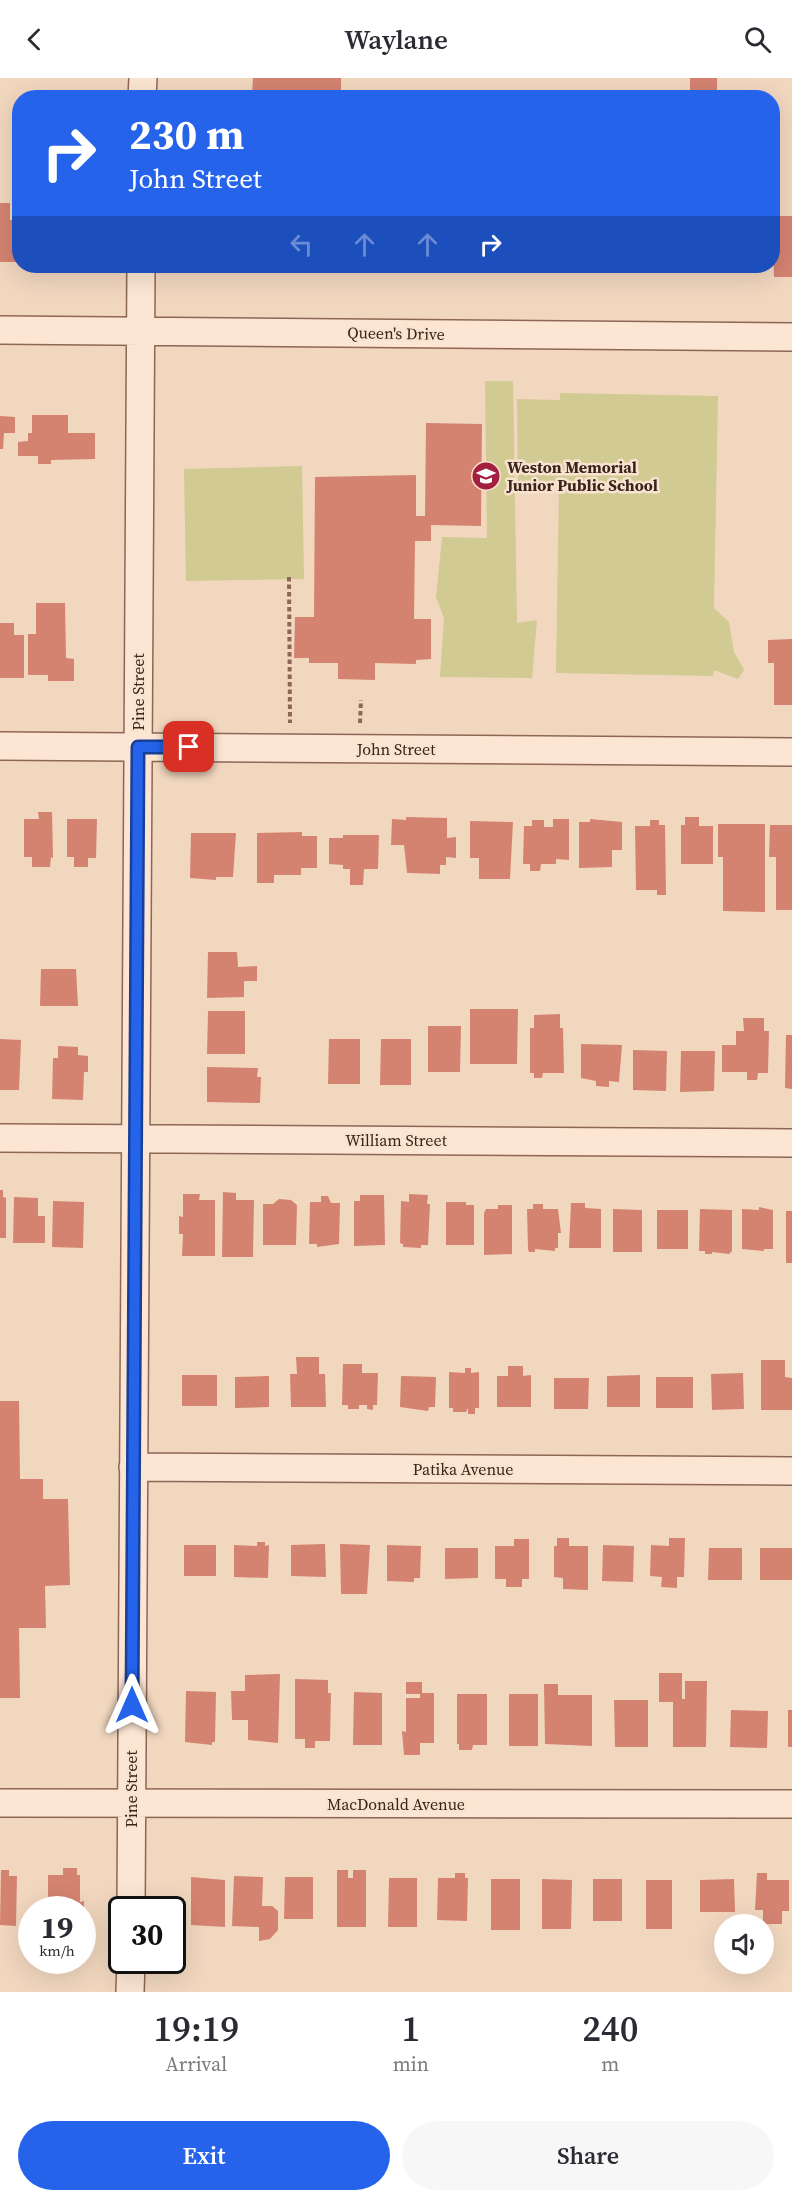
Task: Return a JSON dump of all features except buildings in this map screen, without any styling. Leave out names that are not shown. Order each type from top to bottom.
[{"type":"street","name":"Pine Street","points":[[131,1896],[141,273]]},
{"type":"street","name":"Queen's Drive","points":[[0,330],[792,337]]},
{"type":"street","name":"John Street","points":[[0,746],[792,752]]},
{"type":"street","name":"William Street","points":[[0,1138],[792,1143]]},
{"type":"street","name":"Patika Avenue","points":[[133,1467],[792,1471]]},
{"type":"street","name":"MacDonald Avenue","points":[[0,1803],[792,1804]]},
{"type":"street","points":[[130,1974],[130,1992]]},
{"type":"path","points":[[289,577],[290,725]]},
{"type":"path","points":[[360,726],[361,700]]},
{"type":"shaded area","points":[[485,381],[513,381],[517,623],[537,620],[532,678],[440,677],[444,618],[436,597],[442,537],[487,538]]},
{"type":"shaded area","points":[[560,393],[718,396],[714,608],[729,622],[734,652],[744,670],[738,679],[714,670],[713,676],[556,673],[559,482],[518,485],[517,399],[560,400]]},
{"type":"shaded area","points":[[302,466],[304,579],[186,581],[184,469]]},
{"type":"place","name":"Weston Memorial Junior Public School","points":[[486,476]]},
{"type":"route","points":[[132,1705],[138,747],[189,747]]}]
